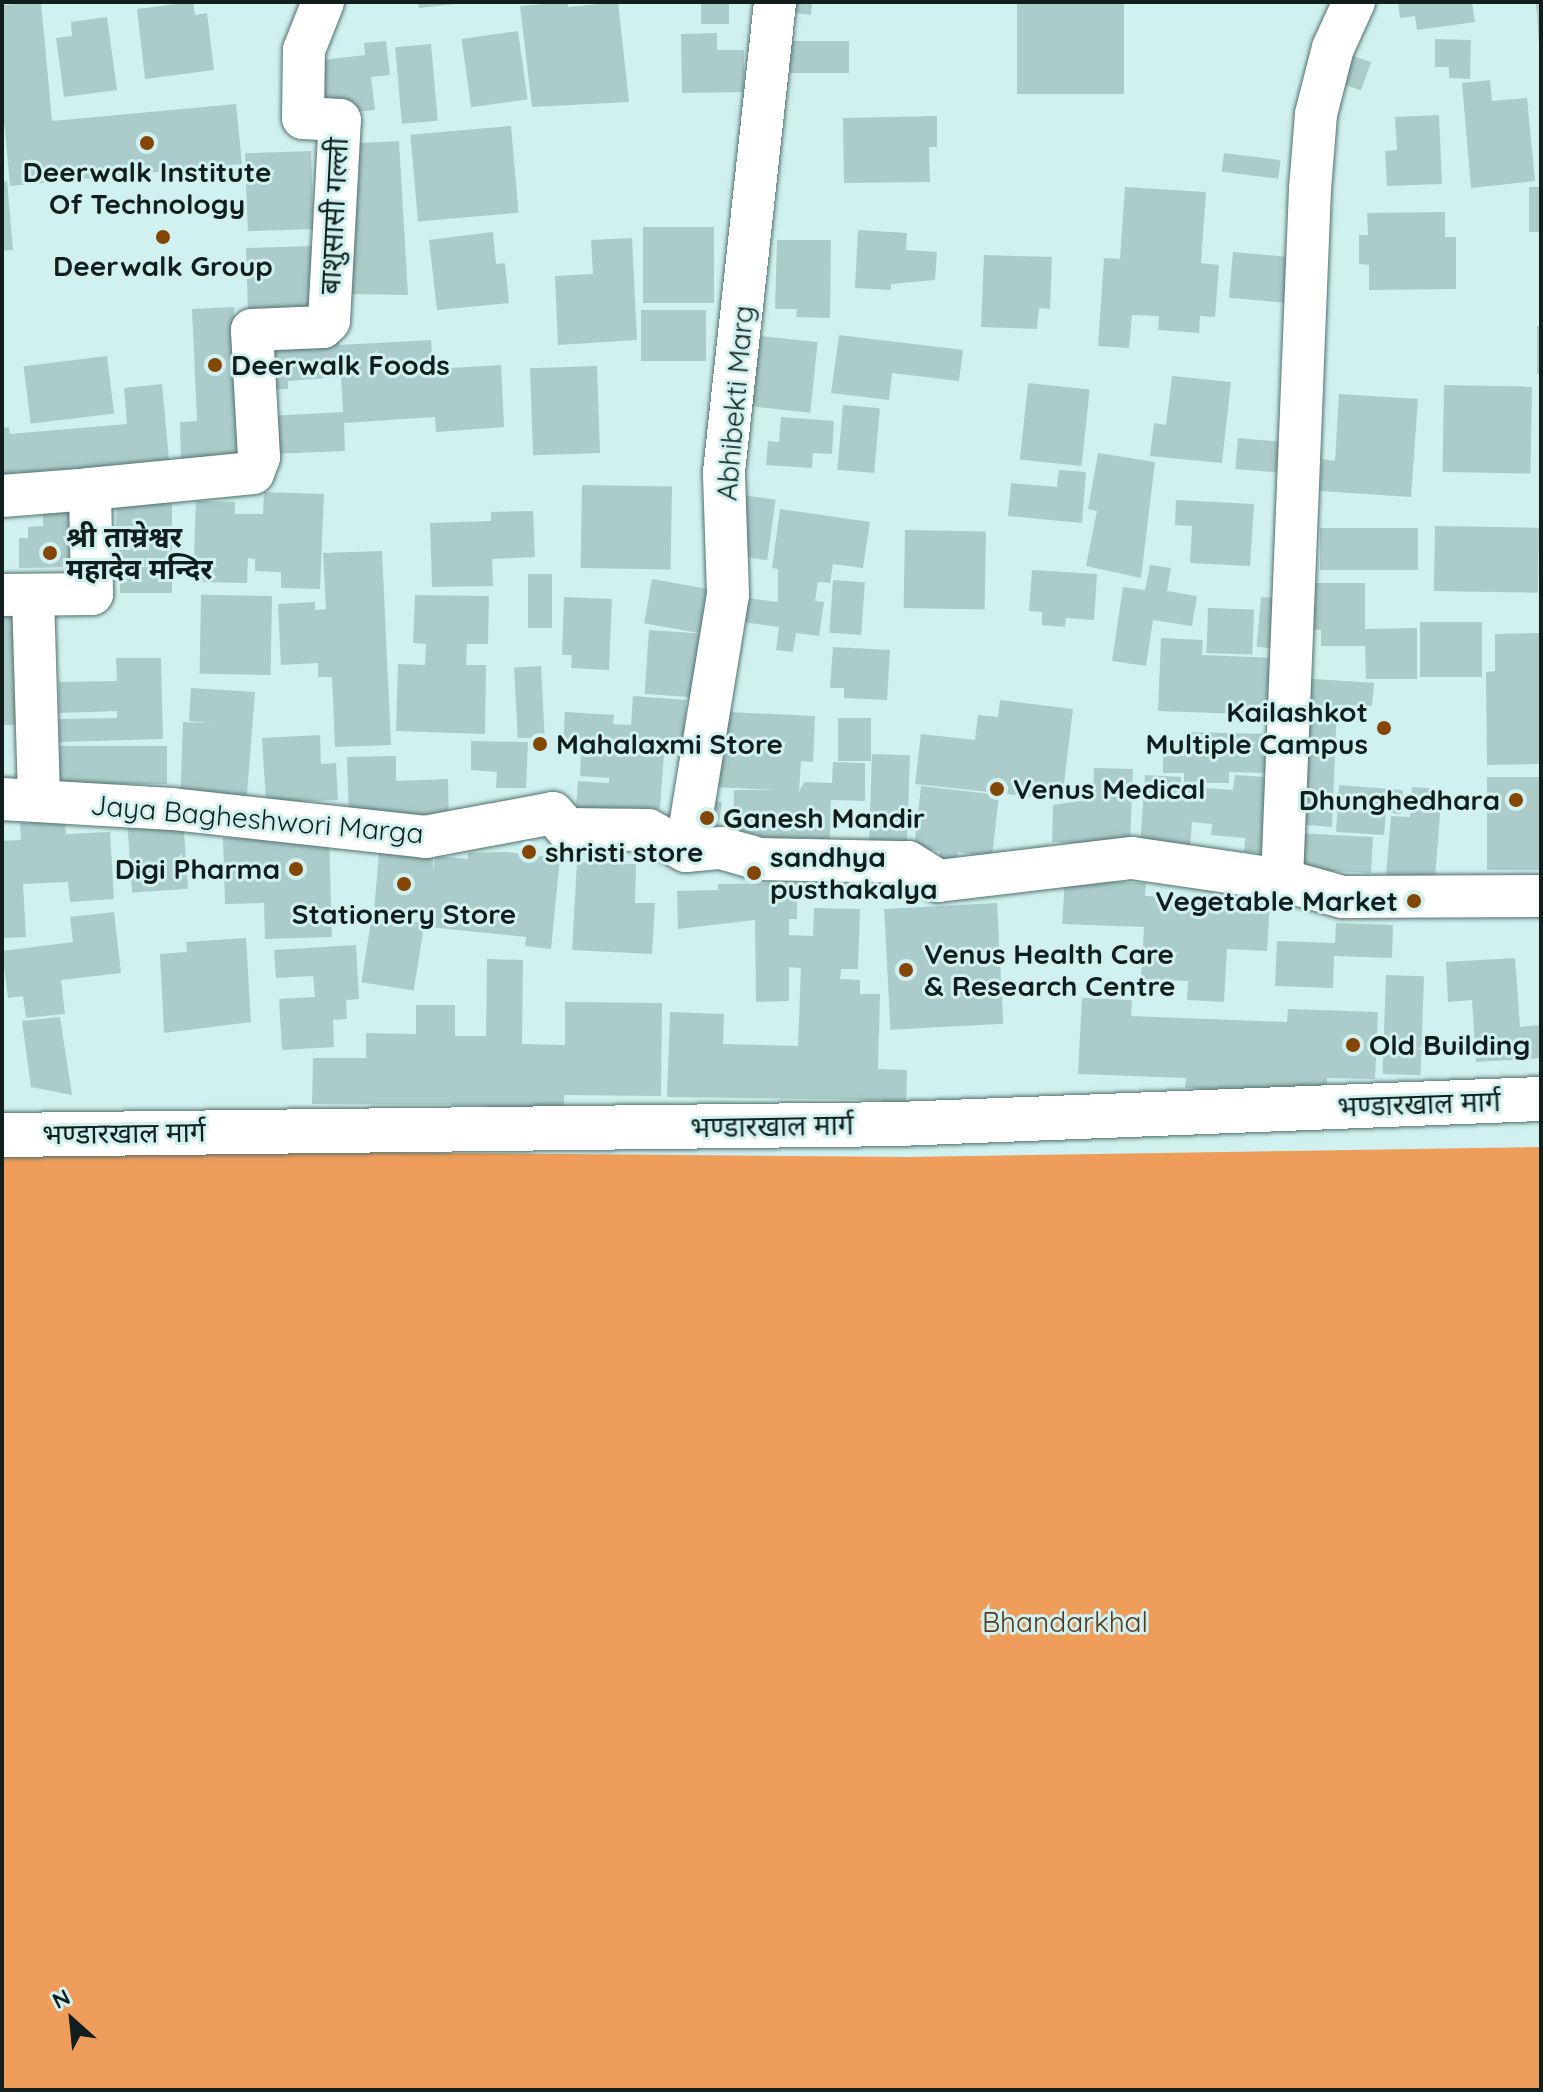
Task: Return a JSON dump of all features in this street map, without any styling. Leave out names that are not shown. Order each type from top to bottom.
[{"type":"main road","name":"भण्डारखाल मार्ग","points":[[2,1135],[898,1124],[1541,1099]]},
{"type":"street","name":"बाशुसासी गल्ली","points":[[90,489],[253,473],[259,457],[252,330],[323,327],[329,321],[340,120],[303,118],[304,50],[323,2]]},
{"type":"street","name":"Abhibekti Marg","points":[[686,851],[728,595],[724,472],[775,2]]},
{"type":"street","points":[[1282,880],[1311,174],[1316,114],[1333,48],[1354,2]]},
{"type":"street","points":[[2,496],[90,489],[92,594],[17,595],[20,799]]},
{"type":"street","name":"Jaya Bagheshwori Marga","points":[[20,799],[425,837],[553,813],[567,829],[648,830],[686,851]]},
{"type":"street","points":[[686,851],[721,848],[759,859],[908,862],[938,881],[1132,858],[1282,880],[1343,897],[1541,896]]},
{"type":"green space","name":"Bhandarkhal","points":[[1541,1147],[1541,2090],[2,2090],[2,1149],[908,1157]]},
{"type":"building","points":[[41,2],[52,121],[236,104],[242,164],[10,186],[2,99],[2,5]]},
{"type":"building","points":[[193,2],[195,15],[207,13],[214,70],[145,79],[137,9]]},
{"type":"building","points":[[418,2],[456,2],[456,4],[419,8]]},
{"type":"building","points":[[568,2],[568,7],[618,2],[629,102],[532,107],[520,6]]},
{"type":"building","points":[[701,2],[729,2],[729,24],[701,24]]},
{"type":"building","points":[[790,2],[812,2],[811,15],[789,12]]},
{"type":"building","points":[[1017,2],[1124,2],[1124,94],[1017,94]]},
{"type":"building","points":[[1398,2],[1472,2],[1475,22],[1417,30],[1415,16],[1400,18]]},
{"type":"building","points":[[1536,2],[1541,2],[1541,45],[1539,45]]},
{"type":"building","points":[[107,17],[117,90],[64,97],[56,38],[72,36],[71,22]]},
{"type":"building","points":[[518,31],[528,99],[471,107],[462,39]]},
{"type":"building","points":[[717,33],[717,50],[744,50],[744,92],[682,93],[681,34]]},
{"type":"building","points":[[1435,39],[1471,40],[1470,79],[1449,78],[1449,67],[1435,67]]},
{"type":"building","points":[[386,41],[390,75],[371,77],[375,110],[344,113],[320,104],[315,61],[365,55],[364,43]]},
{"type":"building","points":[[790,41],[849,41],[849,73],[790,73]]},
{"type":"building","points":[[431,44],[438,121],[402,124],[395,47]]},
{"type":"building","points":[[1343,52],[1371,62],[1361,90],[1333,80]]},
{"type":"building","points":[[1490,80],[1492,101],[1527,98],[1535,181],[1471,188],[1462,83]]},
{"type":"building","points":[[1439,115],[1442,184],[1387,186],[1385,151],[1397,150],[1395,117]]},
{"type":"building","points":[[937,116],[937,147],[929,147],[930,182],[844,183],[843,118]]},
{"type":"building","points":[[511,126],[519,213],[418,221],[410,135]]},
{"type":"building","points":[[399,141],[408,295],[346,294],[338,156],[360,155],[360,143]]},
{"type":"building","points":[[311,151],[314,229],[248,231],[245,153]]},
{"type":"building","points":[[1224,153],[1281,160],[1278,179],[1222,172]]},
{"type":"building","points":[[7,181],[13,250],[2,251],[2,182]]},
{"type":"building","points":[[1125,187],[1206,192],[1201,263],[1219,265],[1215,317],[1200,316],[1199,333],[1158,330],[1159,316],[1132,315],[1129,348],[1098,346],[1104,258],[1120,259]]},
{"type":"building","points":[[1529,187],[1541,187],[1541,232],[1529,232]]},
{"type":"building","points":[[1445,212],[1445,237],[1456,237],[1456,289],[1369,290],[1369,265],[1359,264],[1359,235],[1368,235],[1367,213]]},
{"type":"building","points":[[643,227],[714,227],[714,303],[643,303]]},
{"type":"building","points":[[858,230],[907,233],[906,250],[937,252],[935,280],[891,284],[891,290],[855,288]]},
{"type":"building","points":[[493,232],[496,264],[505,263],[509,303],[437,310],[429,240]]},
{"type":"building","points":[[632,238],[637,340],[558,345],[555,276],[593,274],[591,240]]},
{"type":"building","points":[[777,240],[831,240],[830,318],[796,317],[797,309],[775,309]]},
{"type":"building","points":[[314,246],[315,307],[293,307],[293,314],[248,315],[246,248]]},
{"type":"building","points":[[1233,252],[1289,257],[1285,303],[1229,298]]},
{"type":"building","points":[[984,255],[1052,257],[1050,309],[1039,308],[1037,329],[981,327]]},
{"type":"building","name":"Deerwalk Foods","points":[[234,307],[240,459],[181,462],[180,422],[197,421],[192,309]]},
{"type":"building","points":[[641,310],[706,310],[706,361],[641,361]]},
{"type":"building","points":[[1537,326],[1541,326],[1541,374],[1537,374]]},
{"type":"building","points":[[339,335],[339,345],[431,340],[433,369],[501,365],[504,427],[436,432],[435,417],[344,423],[345,451],[271,454],[269,416],[343,412],[341,377],[288,381],[288,389],[263,390],[260,340]]},
{"type":"building","points":[[839,335],[963,350],[959,381],[892,373],[889,400],[831,393]]},
{"type":"building","points":[[760,336],[818,342],[810,413],[753,407]]},
{"type":"building","points":[[107,356],[114,414],[31,424],[24,366]]},
{"type":"building","points":[[597,366],[600,453],[533,455],[530,368]]},
{"type":"building","points":[[1172,376],[1231,382],[1222,463],[1150,456],[1154,423],[1166,425]]},
{"type":"building","points":[[1028,383],[1090,389],[1082,466],[1020,460]]},
{"type":"building","points":[[162,384],[169,460],[2,475],[2,428],[9,427],[10,434],[127,424],[124,388]]},
{"type":"building","points":[[1444,385],[1532,387],[1530,474],[1442,472]]},
{"type":"building","points":[[1339,394],[1418,399],[1411,497],[1320,491],[1322,459],[1335,461]]},
{"type":"building","points":[[843,405],[880,408],[874,473],[837,470]]},
{"type":"building","points":[[781,417],[834,421],[832,454],[813,453],[812,468],[766,465],[768,441],[779,442]]},
{"type":"building","points":[[1238,438],[1298,443],[1295,474],[1235,469]]},
{"type":"building","points":[[1098,453],[1155,462],[1141,578],[1086,566],[1097,511],[1088,509]]},
{"type":"building","points":[[1059,470],[1086,472],[1082,523],[1008,516],[1011,483],[1057,487]]},
{"type":"building","points":[[582,485],[672,487],[671,570],[581,568]]},
{"type":"building","points":[[264,492],[324,494],[320,589],[281,588],[281,572],[255,571],[255,559],[248,558],[247,583],[193,582],[196,501],[235,502],[235,514],[263,514]]},
{"type":"building","points":[[742,495],[776,500],[767,560],[734,555]]},
{"type":"building","points":[[1176,500],[1254,504],[1250,566],[1190,563],[1192,526],[1175,525]]},
{"type":"building","points":[[117,502],[172,502],[172,593],[120,593],[120,577],[99,577],[99,529],[116,529]]},
{"type":"building","points":[[69,508],[72,567],[19,568],[19,538],[28,538],[28,527],[43,526],[43,510]]},
{"type":"building","points":[[780,509],[870,522],[863,568],[833,564],[830,583],[818,582],[815,601],[824,602],[819,636],[796,633],[793,652],[776,650],[779,627],[743,622],[746,598],[778,602],[778,569],[772,568]]},
{"type":"building","points":[[533,511],[535,557],[492,559],[493,586],[432,587],[430,523],[491,521],[491,512]]},
{"type":"building","points":[[1435,526],[1539,528],[1538,593],[1434,591]]},
{"type":"building","points":[[1320,528],[1418,528],[1418,570],[1320,570]]},
{"type":"building","points":[[905,530],[986,531],[985,609],[904,608]]},
{"type":"building","points":[[382,551],[391,745],[335,747],[332,677],[318,677],[318,663],[281,665],[278,604],[315,602],[315,610],[326,609],[323,553]]},
{"type":"building","points":[[1150,565],[1171,568],[1167,591],[1197,596],[1192,626],[1153,620],[1146,666],[1112,661],[1123,587],[1145,590]]},
{"type":"building","points":[[1032,570],[1097,574],[1094,620],[1066,618],[1065,627],[1042,625],[1042,612],[1029,611]]},
{"type":"building","points":[[528,574],[552,574],[552,628],[528,628]]},
{"type":"building","points":[[652,579],[708,589],[700,633],[644,623]]},
{"type":"building","points":[[833,580],[865,582],[861,635],[829,633]]},
{"type":"building","points":[[1307,583],[1365,583],[1365,629],[1417,628],[1417,679],[1366,679],[1365,646],[1321,646],[1321,630],[1307,629]]},
{"type":"building","points":[[201,595],[272,596],[271,675],[200,674]]},
{"type":"building","points":[[415,595],[489,596],[488,644],[467,644],[466,665],[486,665],[485,734],[396,731],[398,664],[425,665],[426,644],[413,643]]},
{"type":"building","points":[[564,597],[612,599],[609,670],[571,668],[572,655],[562,655]]},
{"type":"building","points":[[1261,597],[1283,599],[1279,649],[1257,647]]},
{"type":"building","points":[[1208,608],[1254,610],[1252,655],[1206,653]]},
{"type":"building","points":[[2,611],[14,611],[18,725],[2,725]]},
{"type":"building","points":[[1420,622],[1482,622],[1482,677],[1420,677]]},
{"type":"building","points":[[649,630],[700,634],[695,697],[645,694]]},
{"type":"building","points":[[1541,633],[1541,764],[1487,765],[1486,672],[1495,671],[1495,634]]},
{"type":"building","points":[[1161,638],[1203,640],[1202,655],[1276,658],[1274,715],[1158,711]]},
{"type":"building","points":[[833,647],[890,650],[887,700],[844,698],[844,688],[830,688]]},
{"type":"building","points":[[116,658],[161,658],[163,739],[59,742],[59,719],[117,718],[117,711],[59,713],[59,682],[117,681]]},
{"type":"building","points":[[541,666],[545,737],[518,738],[514,667]]},
{"type":"building","points":[[1300,678],[1374,683],[1372,706],[1337,705],[1332,827],[1296,824]]},
{"type":"building","points":[[191,688],[255,692],[246,807],[180,804],[183,722],[211,723],[189,721]]},
{"type":"building","points":[[633,696],[686,700],[684,740],[668,739],[664,754],[660,809],[626,808],[625,823],[575,820],[578,781],[609,783],[609,778],[580,776],[581,750],[563,749],[565,712],[614,715],[613,724],[631,725]]},
{"type":"building","points":[[1000,700],[1073,709],[1062,800],[915,784],[921,734],[975,740],[978,715],[998,717]]},
{"type":"building","points":[[727,712],[815,716],[813,762],[801,761],[799,792],[804,782],[832,783],[833,762],[865,763],[865,801],[831,800],[830,839],[801,838],[801,855],[756,854],[757,834],[733,833],[734,790],[777,790],[714,787],[716,739],[726,740]]},
{"type":"building","points":[[838,718],[871,718],[871,761],[838,761]]},
{"type":"building","points":[[1184,732],[1271,734],[1270,773],[1229,772],[1229,783],[1184,783],[1184,773],[1163,773],[1163,756],[1184,756]]},
{"type":"building","points":[[320,735],[321,764],[336,763],[338,800],[266,803],[262,738]]},
{"type":"building","points":[[471,741],[528,742],[526,788],[496,788],[497,772],[471,770]]},
{"type":"building","points":[[60,746],[167,746],[167,784],[60,784]]},
{"type":"building","points":[[872,754],[910,755],[907,845],[869,844]]},
{"type":"building","points":[[396,756],[396,781],[448,779],[449,827],[349,824],[347,757]]},
{"type":"building","points":[[1094,768],[1133,769],[1130,845],[1052,842],[1053,805],[1093,799]]},
{"type":"building","points":[[1145,775],[1181,777],[1180,786],[1233,790],[1235,775],[1280,778],[1275,853],[1244,852],[1245,838],[1211,835],[1212,824],[1192,822],[1190,849],[1140,846]]},
{"type":"building","points":[[1487,777],[1541,777],[1541,870],[1487,870]]},
{"type":"building","points":[[1339,785],[1403,790],[1401,814],[1386,812],[1384,835],[1336,832]]},
{"type":"building","points":[[921,786],[999,795],[992,857],[958,852],[957,865],[939,863],[940,851],[914,849]]},
{"type":"building","points":[[1412,787],[1442,789],[1435,878],[1386,875],[1391,816],[1410,817]]},
{"type":"building","name":"Ganesh Mandir","points":[[697,799],[722,802],[717,838],[693,835]]},
{"type":"building","points":[[183,817],[188,889],[132,893],[127,821]]},
{"type":"building","points":[[65,821],[66,834],[110,832],[114,899],[70,902],[68,882],[23,884],[26,937],[2,938],[2,841],[21,840],[20,823]]},
{"type":"building","points":[[1296,833],[1373,837],[1371,873],[1294,869]]},
{"type":"building","points":[[329,834],[332,937],[265,939],[264,903],[225,904],[223,838]]},
{"type":"building","points":[[506,852],[560,858],[551,949],[525,946],[526,937],[428,927],[429,916],[374,911],[379,853],[433,857],[433,871],[435,856],[468,859],[468,853]]},
{"type":"building","points":[[577,862],[636,864],[635,903],[655,903],[652,954],[572,950]]},
{"type":"building","points":[[1065,880],[1146,883],[1145,896],[1270,900],[1267,951],[1227,949],[1224,1002],[1187,1000],[1188,981],[1141,979],[1144,927],[1062,924]]},
{"type":"building","points":[[797,883],[797,919],[789,919],[789,935],[813,936],[814,908],[860,909],[858,969],[841,969],[840,979],[860,980],[860,994],[880,994],[878,1069],[907,1070],[906,1110],[881,1110],[882,1100],[667,1097],[670,1012],[724,1014],[723,1044],[798,1046],[801,968],[789,967],[789,1001],[756,1002],[755,920],[678,929],[677,891],[718,890],[718,884]]},
{"type":"building","points":[[997,903],[1003,1024],[890,1030],[884,909]]},
{"type":"building","points":[[114,912],[121,973],[61,980],[65,1014],[26,1018],[23,996],[8,998],[2,951],[73,942],[70,917]]},
{"type":"building","points":[[372,915],[424,923],[414,990],[361,982]]},
{"type":"building","points":[[1336,923],[1393,925],[1392,958],[1334,956],[1333,988],[1275,986],[1277,941],[1335,943]]},
{"type":"building","points":[[246,938],[251,1022],[164,1033],[160,954],[187,952],[186,942]]},
{"type":"building","points":[[356,945],[359,999],[346,1000],[347,1019],[333,1020],[334,1047],[282,1050],[279,999],[315,997],[313,976],[276,978],[274,950]]},
{"type":"building","points":[[1515,958],[1520,1027],[1541,1025],[1541,1058],[1476,1062],[1472,1000],[1448,1002],[1446,962]]},
{"type":"building","points":[[487,959],[523,960],[522,1044],[565,1045],[565,1002],[662,1003],[661,1096],[564,1095],[564,1112],[487,1119],[487,1105],[312,1104],[313,1058],[366,1058],[366,1033],[416,1034],[416,1005],[455,1005],[455,1036],[486,1036]]},
{"type":"building","points":[[1386,975],[1424,976],[1421,1075],[1383,1074]]},
{"type":"building","points":[[1082,998],[1132,1000],[1131,1016],[1287,1022],[1288,1009],[1378,1012],[1375,1079],[1327,1078],[1327,1094],[1185,1088],[1186,1078],[1078,1074]]},
{"type":"building","points":[[60,1017],[72,1095],[31,1087],[22,1021]]},
{"type":"place","name":"Deerwalk Institute Of Technology","points":[[147,143]]},
{"type":"place","name":"Deerwalk Group","points":[[163,237]]},
{"type":"place","name":"Deerwalk Foods","points":[[215,365]]},
{"type":"place","name":"श्री ताम्रेश्वर महादेव मन्दिर","points":[[50,553]]},
{"type":"place","name":"Kailashkot Multiple Campus","points":[[1384,728]]},
{"type":"place","name":"Mahalaxmi Store","points":[[540,744]]},
{"type":"place","name":"Venus Medical","points":[[997,789]]},
{"type":"place","name":"Dhunghedhara","points":[[1516,800]]},
{"type":"place","name":"Ganesh Mandir","points":[[707,818]]},
{"type":"place","name":"shristi store","points":[[529,852]]},
{"type":"place","name":"Digi Pharma","points":[[296,869]]},
{"type":"place","name":"sandhya pusthakalya","points":[[754,873]]},
{"type":"place","name":"Stationery Store","points":[[404,884]]},
{"type":"place","name":"Vegetable Market","points":[[1414,901]]},
{"type":"place","name":"Venus Health Care & Research Centre","points":[[906,970]]},
{"type":"place","name":"Old Building","points":[[1353,1045]]}]
